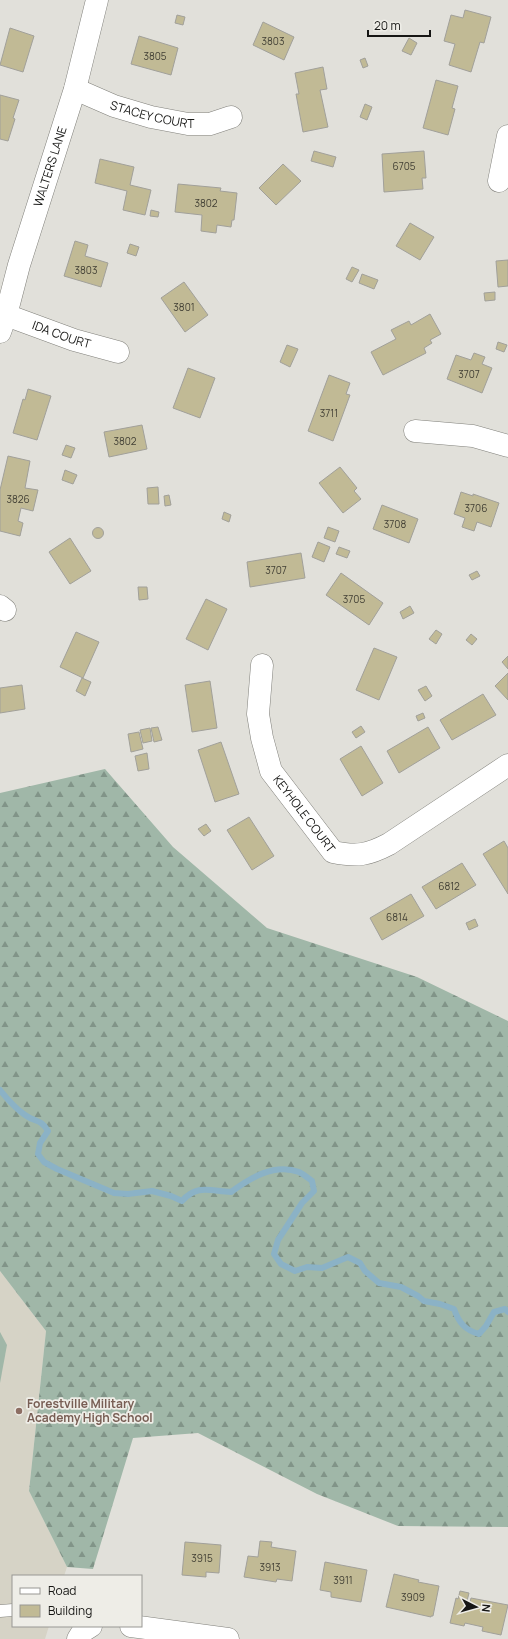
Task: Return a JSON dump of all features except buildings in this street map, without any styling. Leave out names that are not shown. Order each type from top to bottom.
[{"type":"street","name":"WALTERS LANE","points":[[3,324],[19,265],[75,89],[97,0]]},
{"type":"street","name":"STACEY COURT","points":[[75,89],[114,106],[151,117],[188,124],[210,124],[231,117]]},
{"type":"street","points":[[499,181],[508,136]]},
{"type":"street","name":"IDA COURT","points":[[3,324],[74,340],[118,352]]},
{"type":"street","points":[[415,431],[473,436],[508,446]]},
{"type":"street","name":"KEYHOLE COURT","points":[[262,665],[258,714],[262,738],[271,771],[333,852],[361,855],[373,852],[390,844],[508,765]]},
{"type":"street","points":[[78,1639],[83,1631],[89,1627]]},
{"type":"street","points":[[138,1627],[228,1639]]},
{"type":"lane","points":[[0,1611],[12,1610]]},
{"type":"shaded area","name":"Forestville Military Academy High School","points":[[0,1271],[46,1331],[29,1491],[67,1567],[64,1575],[12,1575],[12,1627],[49,1627],[45,1639],[0,1639]]},
{"type":"green space","points":[[105,769],[173,847],[267,928],[417,977],[508,1021],[508,1527],[398,1526],[317,1494],[198,1433],[133,1438],[93,1569],[67,1567],[29,1491],[46,1331],[0,1271],[0,793]]},
{"type":"green space","points":[[0,1332],[7,1345],[0,1383]]},
{"type":"waterway","points":[[0,1090],[21,1112],[43,1124],[48,1131],[40,1143],[38,1154],[44,1162],[57,1169],[114,1193],[128,1194],[152,1191],[171,1196],[182,1201],[193,1192],[199,1190],[231,1192],[263,1173],[280,1169],[299,1172],[312,1181],[314,1191],[302,1203],[278,1240],[274,1254],[281,1264],[295,1271],[307,1267],[322,1268],[348,1257],[360,1263],[365,1271],[379,1283],[401,1287],[424,1301],[440,1304],[454,1309],[463,1325],[479,1334],[486,1326],[494,1312],[505,1309],[508,1312]]},
{"type":"place","name":"Forestville Military Academy High School","points":[[19,1411]]}]
